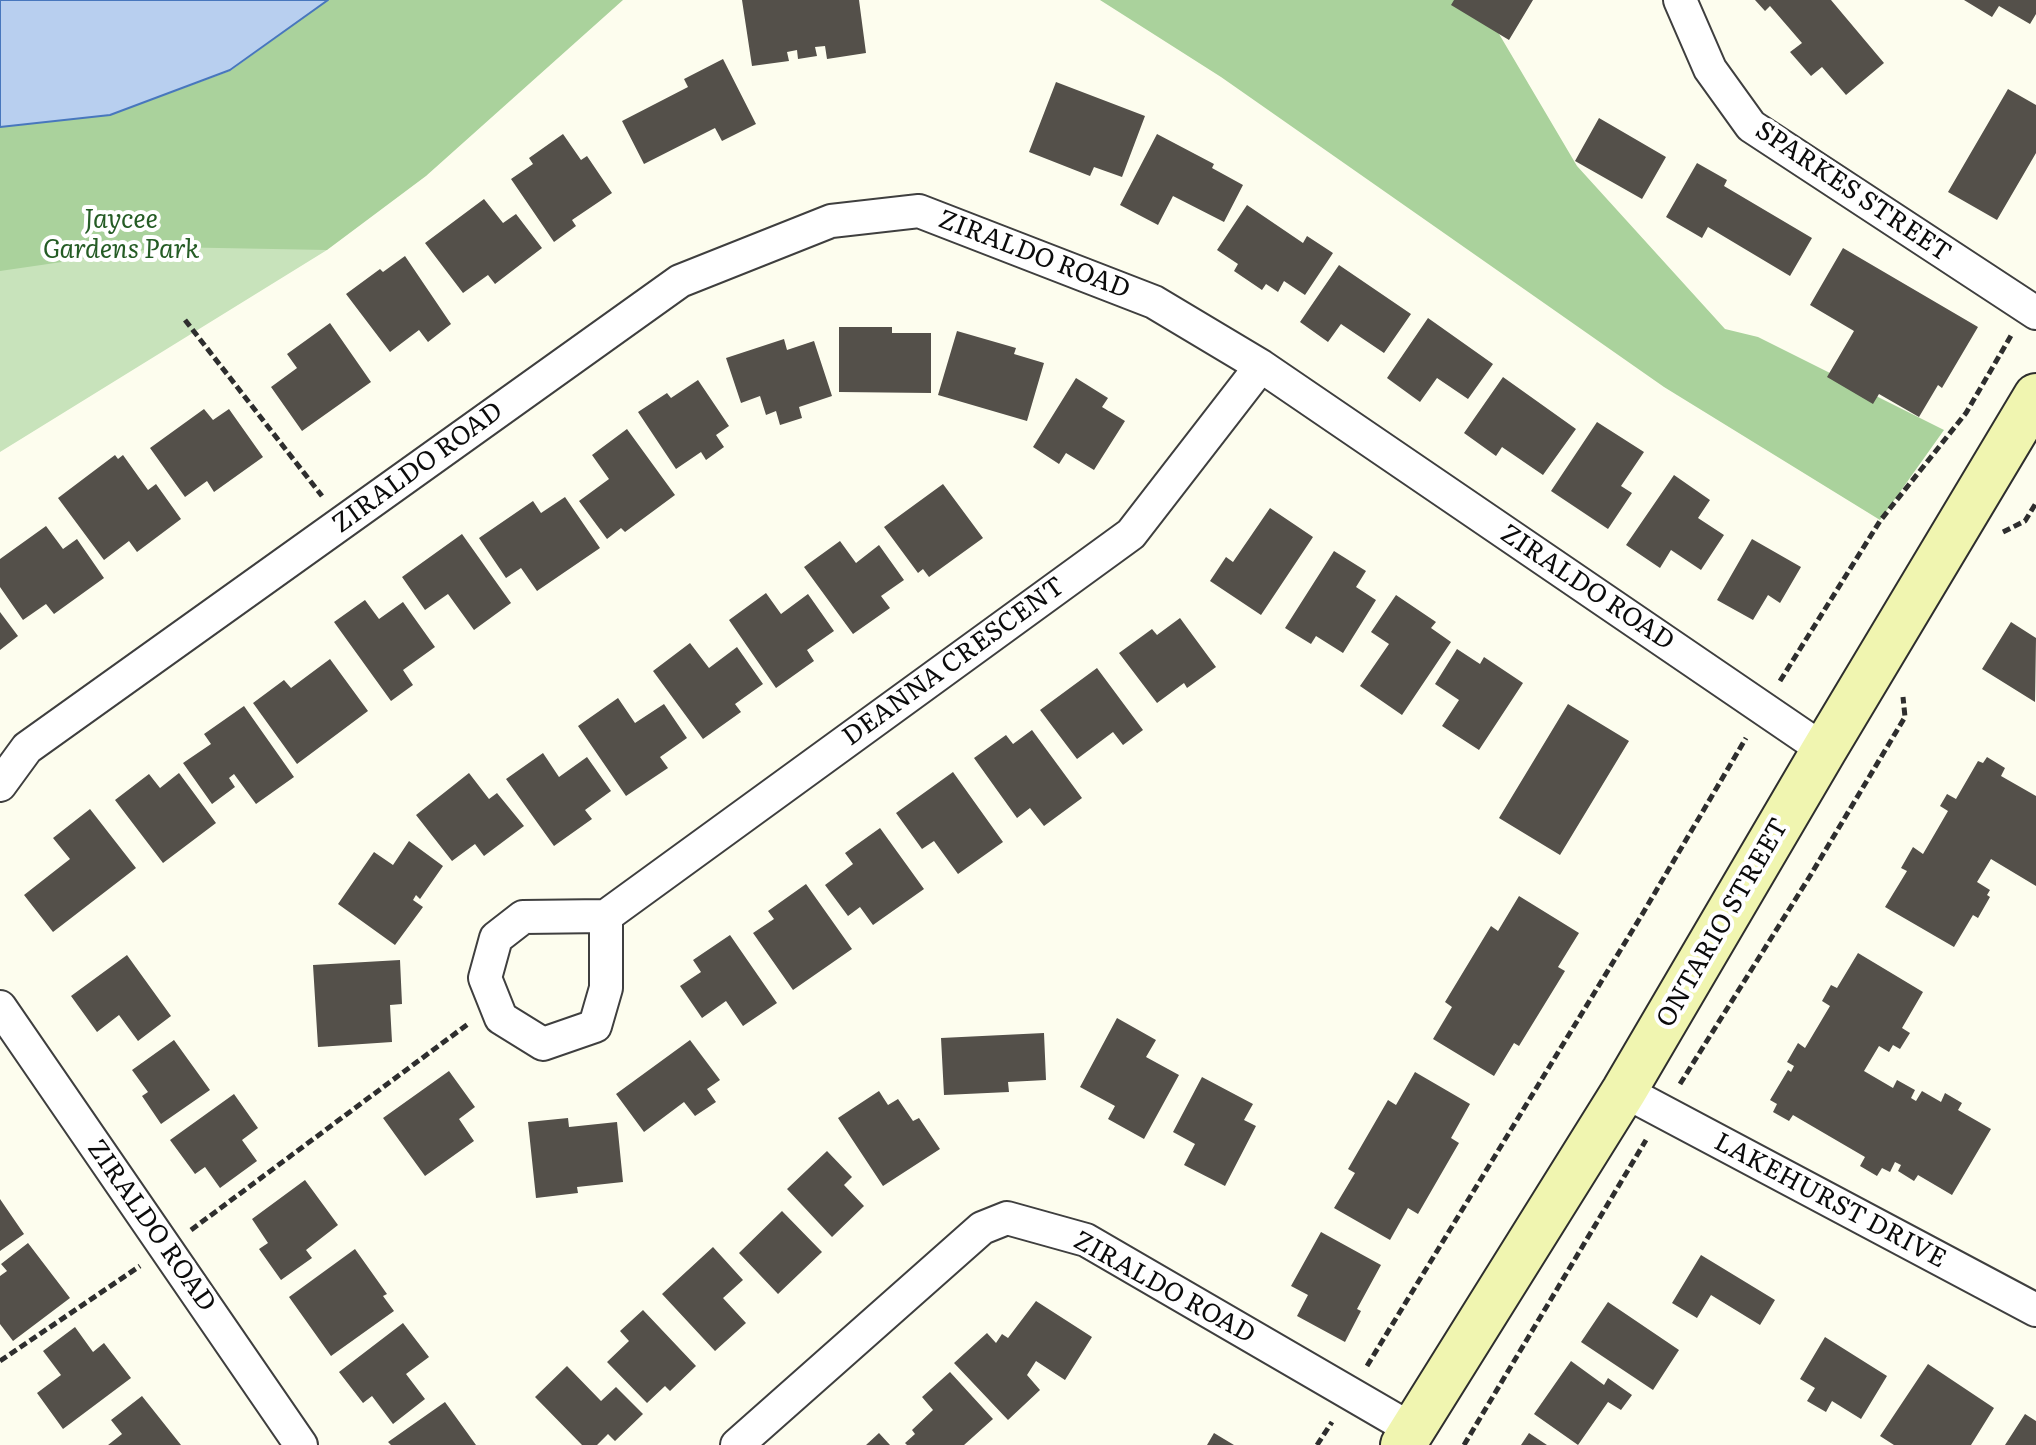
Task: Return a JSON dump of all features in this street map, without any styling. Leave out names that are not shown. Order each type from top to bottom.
[{"type":"main road","name":"ONTARIO STREET","points":[[1408,1437],[1624,1091],[2036,396]]},
{"type":"street","name":"SPARKES STREET","points":[[1680,0],[1710,69],[1751,126],[2032,310]]},
{"type":"street","name":"ZIRALDO ROAD","points":[[0,785],[27,748],[680,281],[831,221],[919,211],[1154,302],[1261,366],[1824,750]]},
{"type":"street","name":"DEANNA CRESCENT","points":[[606,916],[1131,534],[1261,366]]},
{"type":"street","points":[[606,916],[606,988],[595,1026],[543,1044],[501,1018],[485,978],[496,938],[523,917],[606,916]]},
{"type":"street","name":"ZIRALDO ROAD","points":[[0,1007],[301,1445]]},
{"type":"street","name":"LAKEHURST DRIVE","points":[[1624,1091],[2036,1310]]},
{"type":"street","name":"ZIRALDO ROAD","points":[[737,1445],[982,1228],[1007,1218],[1086,1240],[1351,1393],[1408,1437]]},
{"type":"path","points":[[1317,1445],[1643,913],[1763,708],[1880,521],[1966,413],[2032,310]]},
{"type":"path","points":[[185,320],[342,523]]},
{"type":"path","points":[[1996,536],[2025,521],[2036,503]]},
{"type":"path","points":[[1464,1445],[1662,1112],[1905,717],[1903,690]]},
{"type":"path","points":[[0,1361],[166,1248],[495,1004]]},
{"type":"green space","points":[[328,0],[623,0],[426,176],[327,250],[165,247],[0,271],[0,127],[110,115],[230,71]]},
{"type":"green space","points":[[1100,0],[1479,0],[1577,166],[1725,329],[1758,337],[1944,430],[1880,520],[1664,387],[1221,77]]},
{"type":"green space","name":"Jaycee Gardens Park","points":[[230,70],[327,250],[0,452],[0,127],[110,115]]},
{"type":"water","points":[[0,0],[328,0],[230,70],[110,115],[0,127]]},
{"type":"building","points":[[742,0],[859,0],[866,53],[827,59],[825,46],[815,47],[817,56],[798,59],[797,50],[787,52],[789,61],[752,66]]},
{"type":"building","points":[[1454,0],[1533,0],[1509,40],[1451,5]]},
{"type":"building","points":[[1755,0],[1831,0],[1884,63],[1846,95],[1822,67],[1811,76],[1790,52],[1802,43],[1770,6],[1765,11]]},
{"type":"building","points":[[1964,0],[2036,0],[2036,14],[2030,24],[1999,6],[1992,17]]},
{"type":"building","points":[[723,59],[756,124],[722,141],[715,128],[644,164],[622,121],[688,87],[684,79]]},
{"type":"building","points":[[1056,82],[1145,116],[1122,177],[1094,167],[1090,176],[1029,152]]},
{"type":"building","points":[[2008,89],[2036,105],[2036,153],[1997,220],[1948,192]]},
{"type":"building","points":[[1599,118],[1666,157],[1642,199],[1575,161]]},
{"type":"building","points":[[563,134],[581,160],[587,156],[612,193],[572,220],[576,226],[554,242],[511,179],[533,164],[529,158]]},
{"type":"building","points":[[1157,134],[1214,164],[1212,168],[1243,185],[1224,222],[1173,196],[1158,225],[1120,205]]},
{"type":"building","points":[[1697,163],[1727,180],[1724,186],[1812,238],[1790,276],[1708,227],[1702,238],[1666,217]]},
{"type":"building","points":[[484,199],[503,223],[516,214],[542,248],[495,284],[488,275],[463,293],[425,243]]},
{"type":"building","points":[[1247,205],[1303,243],[1307,236],[1333,253],[1305,295],[1284,281],[1278,292],[1266,284],[1262,290],[1234,271],[1238,264],[1217,250]]},
{"type":"building","points":[[1843,248],[1978,327],[1942,388],[1938,385],[1919,417],[1879,394],[1873,404],[1827,377],[1854,331],[1810,305]]},
{"type":"building","points":[[405,256],[451,324],[428,342],[419,330],[390,352],[346,294],[380,269],[383,272]]},
{"type":"building","points":[[1339,265],[1411,314],[1384,353],[1341,324],[1328,342],[1300,322]]},
{"type":"building","points":[[1428,318],[1493,364],[1468,399],[1437,378],[1420,402],[1387,378]]},
{"type":"building","points":[[330,323],[371,382],[302,431],[271,387],[297,368],[287,354]]},
{"type":"building","points":[[839,327],[892,327],[892,333],[931,333],[931,393],[839,392]]},
{"type":"building","points":[[957,331],[1016,348],[1014,354],[1044,363],[1027,421],[938,395]]},
{"type":"building","points":[[784,339],[787,350],[814,341],[832,396],[799,407],[802,418],[780,425],[776,411],[766,415],[760,396],[741,403],[726,358]]},
{"type":"building","points":[[1503,377],[1576,429],[1543,475],[1502,447],[1496,456],[1464,433]]},
{"type":"building","points":[[1076,378],[1108,398],[1102,407],[1125,421],[1094,470],[1066,453],[1059,464],[1033,447]]},
{"type":"building","points":[[698,380],[729,426],[716,435],[724,447],[706,460],[701,452],[676,469],[638,412],[667,393],[671,398]]},
{"type":"building","points":[[204,409],[213,420],[229,409],[263,457],[214,492],[207,481],[185,497],[150,448]]},
{"type":"building","points":[[1597,422],[1644,452],[1621,486],[1632,493],[1608,529],[1551,491]]},
{"type":"building","points":[[627,429],[675,495],[625,532],[621,528],[607,539],[579,501],[609,479],[592,455]]},
{"type":"building","points":[[115,455],[118,459],[123,455],[148,490],[156,484],[181,519],[137,552],[129,541],[104,560],[58,498]]},
{"type":"building","points":[[1674,475],[1710,500],[1698,518],[1724,535],[1701,570],[1671,550],[1660,568],[1626,545]]},
{"type":"building","points":[[943,484],[983,538],[929,577],[923,569],[918,573],[884,527]]},
{"type":"building","points":[[565,497],[600,548],[537,591],[521,568],[506,578],[479,538],[533,501],[541,513]]},
{"type":"building","points":[[1270,508],[1313,537],[1261,615],[1210,581],[1226,557],[1233,562]]},
{"type":"building","points":[[46,526],[63,549],[77,539],[104,578],[54,614],[46,604],[23,620],[0,587],[0,559]]},
{"type":"building","points":[[462,534],[511,603],[474,630],[448,594],[425,610],[402,577]]},
{"type":"building","points":[[1752,539],[1801,567],[1780,603],[1768,595],[1753,620],[1717,600]]},
{"type":"building","points":[[840,541],[856,563],[879,545],[904,580],[881,596],[890,608],[853,634],[804,567]]},
{"type":"building","points":[[1334,551],[1366,571],[1356,587],[1376,600],[1343,653],[1316,636],[1311,644],[1285,628]]},
{"type":"building","points":[[766,593],[781,614],[808,594],[834,631],[807,650],[814,661],[776,688],[729,620]]},
{"type":"building","points":[[1396,595],[1436,622],[1431,628],[1451,642],[1402,715],[1360,686],[1389,644],[1371,632]]},
{"type":"building","points":[[365,600],[379,619],[403,602],[435,647],[403,670],[413,685],[391,701],[334,622]]},
{"type":"building","points":[[0,612],[18,636],[0,650]]},
{"type":"building","points":[[1180,618],[1216,667],[1187,688],[1184,683],[1157,703],[1119,653],[1152,629],[1157,635]]},
{"type":"building","points":[[2011,622],[2036,638],[2035,702],[1982,669]]},
{"type":"building","points":[[690,643],[709,668],[737,647],[763,684],[735,704],[741,712],[703,739],[653,671]]},
{"type":"building","points":[[1457,649],[1480,664],[1484,657],[1523,683],[1479,750],[1442,726],[1459,700],[1435,684]]},
{"type":"building","points":[[330,659],[368,711],[297,764],[253,703],[284,680],[291,688]]},
{"type":"building","points":[[1097,668],[1143,730],[1123,745],[1113,732],[1077,759],[1040,710]]},
{"type":"building","points":[[618,698],[635,723],[664,704],[687,738],[660,757],[668,768],[626,796],[578,726]]},
{"type":"building","points":[[1568,704],[1629,741],[1560,855],[1499,818]]},
{"type":"building","points":[[244,706],[294,777],[256,804],[234,774],[229,778],[235,787],[212,804],[183,763],[211,744],[204,734]]},
{"type":"building","points":[[1032,730],[1082,798],[1044,826],[1030,808],[1017,818],[974,758],[1006,735],[1013,744]]},
{"type":"building","points":[[543,753],[559,777],[587,757],[611,791],[585,810],[592,819],[554,846],[506,779]]},
{"type":"building","points":[[1987,757],[2005,768],[2001,776],[2036,796],[2036,886],[1991,859],[1977,882],[1990,890],[1987,895],[1990,897],[1978,918],[1973,915],[1954,947],[1885,907],[1907,871],[1901,868],[1913,847],[1923,854],[1948,811],[1940,806],[1947,794],[1956,799],[1978,761],[1983,763]]},
{"type":"building","points":[[953,772],[1003,842],[958,874],[934,841],[922,849],[896,813]]},
{"type":"building","points":[[179,773],[216,823],[163,863],[115,800],[149,774],[160,788]]},
{"type":"building","points":[[469,773],[489,799],[497,793],[524,826],[484,856],[475,844],[452,861],[416,815]]},
{"type":"building","points":[[90,809],[136,868],[53,932],[24,895],[70,859],[53,838]]},
{"type":"building","points":[[880,828],[924,889],[873,925],[860,907],[848,916],[825,885],[853,864],[845,853]]},
{"type":"building","points":[[409,841],[443,866],[420,899],[416,895],[413,900],[423,907],[395,945],[338,904],[374,852],[393,865]]},
{"type":"building","points":[[806,884],[852,949],[793,990],[753,933],[774,919],[768,911]]},
{"type":"building","points":[[1519,896],[1579,933],[1558,967],[1565,971],[1519,1046],[1514,1043],[1494,1076],[1433,1039],[1452,1007],[1445,1002],[1491,926],[1498,931]]},
{"type":"building","points":[[730,935],[777,1003],[743,1026],[726,1001],[702,1018],[680,986],[701,972],[693,960]]},
{"type":"building","points":[[1858,953],[1923,992],[1902,1028],[1910,1033],[1900,1049],[1893,1045],[1889,1052],[1879,1046],[1864,1071],[1893,1088],[1897,1080],[1915,1090],[1911,1098],[1916,1101],[1922,1091],[1941,1102],[1945,1093],[1962,1103],[1958,1110],[1991,1129],[1952,1195],[1918,1175],[1914,1181],[1898,1171],[1901,1165],[1895,1162],[1890,1172],[1882,1168],[1877,1176],[1860,1166],[1865,1157],[1793,1115],[1789,1121],[1773,1112],[1777,1104],[1770,1100],[1788,1070],[1791,1072],[1794,1066],[1787,1062],[1798,1043],[1805,1048],[1830,1006],[1822,1001],[1831,985],[1837,988]]},
{"type":"building","points":[[127,955],[171,1016],[138,1041],[119,1015],[97,1032],[71,996]]},
{"type":"building","points":[[400,960],[402,1004],[390,1005],[392,1042],[318,1047],[313,965]]},
{"type":"building","points":[[1117,1018],[1156,1040],[1146,1057],[1179,1075],[1144,1139],[1108,1119],[1115,1106],[1080,1087]]},
{"type":"building","points":[[1044,1033],[1046,1080],[1008,1082],[1009,1092],[944,1095],[941,1038]]},
{"type":"building","points":[[174,1040],[210,1090],[161,1124],[142,1096],[148,1092],[132,1070]]},
{"type":"building","points":[[690,1040],[720,1080],[707,1089],[716,1102],[695,1116],[684,1102],[644,1132],[616,1094]]},
{"type":"building","points":[[449,1071],[475,1107],[459,1119],[474,1141],[425,1176],[383,1118]]},
{"type":"building","points":[[1415,1072],[1470,1104],[1451,1138],[1459,1143],[1418,1214],[1408,1208],[1390,1240],[1334,1208],[1355,1173],[1348,1169],[1388,1100],[1396,1105]]},
{"type":"building","points":[[1202,1077],[1253,1104],[1244,1120],[1256,1126],[1225,1186],[1184,1165],[1195,1144],[1173,1132]]},
{"type":"building","points":[[879,1091],[888,1105],[898,1099],[913,1121],[919,1118],[940,1149],[883,1186],[838,1118]]},
{"type":"building","points":[[234,1094],[258,1128],[242,1140],[257,1161],[220,1188],[205,1167],[195,1174],[170,1140]]},
{"type":"building","points":[[568,1118],[569,1127],[617,1122],[623,1182],[577,1187],[578,1193],[536,1198],[528,1122]]},
{"type":"building","points":[[827,1151],[852,1177],[844,1185],[864,1206],[832,1237],[787,1189]]},
{"type":"building","points":[[305,1180],[338,1225],[306,1250],[312,1258],[281,1280],[259,1249],[268,1243],[252,1219]]},
{"type":"building","points":[[0,1199],[24,1234],[0,1251]]},
{"type":"building","points":[[782,1211],[822,1252],[778,1294],[739,1253]]},
{"type":"building","points":[[1321,1232],[1381,1265],[1357,1309],[1361,1311],[1345,1342],[1297,1316],[1308,1295],[1291,1286]]},
{"type":"building","points":[[28,1243],[70,1298],[13,1341],[0,1324],[0,1276],[7,1271],[1,1264]]},
{"type":"building","points":[[713,1247],[743,1280],[723,1298],[746,1323],[715,1351],[662,1294]]},
{"type":"building","points":[[355,1249],[387,1294],[383,1296],[394,1311],[331,1356],[289,1297]]},
{"type":"building","points":[[1701,1255],[1775,1300],[1760,1325],[1711,1295],[1697,1318],[1672,1303]]},
{"type":"building","points":[[1036,1301],[1092,1337],[1065,1380],[1036,1361],[1027,1375],[1040,1390],[1008,1420],[954,1363],[987,1333],[996,1343],[1002,1334],[1008,1338]]},
{"type":"building","points":[[1608,1302],[1679,1350],[1653,1390],[1581,1342]]},
{"type":"building","points":[[643,1310],[696,1366],[670,1391],[665,1386],[647,1403],[607,1362],[629,1341],[620,1331]]},
{"type":"building","points":[[403,1323],[429,1357],[406,1374],[425,1399],[393,1424],[372,1396],[363,1403],[339,1372]]},
{"type":"building","points":[[75,1327],[93,1352],[104,1343],[131,1378],[63,1429],[37,1393],[61,1375],[43,1351]]},
{"type":"building","points":[[1825,1337],[1887,1376],[1861,1419],[1832,1401],[1826,1412],[1807,1401],[1815,1388],[1800,1379]]},
{"type":"building","points":[[1571,1361],[1604,1385],[1608,1378],[1632,1395],[1621,1410],[1608,1402],[1578,1445],[1534,1414]]},
{"type":"building","points":[[1928,1364],[1994,1408],[1971,1445],[1894,1445],[1880,1436]]},
{"type":"building","points":[[567,1366],[601,1401],[616,1387],[643,1414],[615,1441],[608,1434],[597,1445],[582,1445],[535,1397]]},
{"type":"building","points":[[950,1372],[993,1419],[964,1445],[907,1445],[905,1443],[915,1434],[912,1430],[933,1410],[922,1397]]},
{"type":"building","points":[[142,1396],[181,1445],[108,1445],[122,1434],[111,1420]]},
{"type":"building","points":[[445,1402],[476,1445],[391,1445],[388,1442]]},
{"type":"building","points":[[2025,1414],[2036,1421],[2036,1445],[2005,1445]]},
{"type":"building","points":[[879,1433],[890,1445],[866,1445]]},
{"type":"building","points":[[1214,1433],[1234,1445],[1207,1445]]},
{"type":"building","points":[[1529,1433],[1547,1445],[1521,1445]]}]
